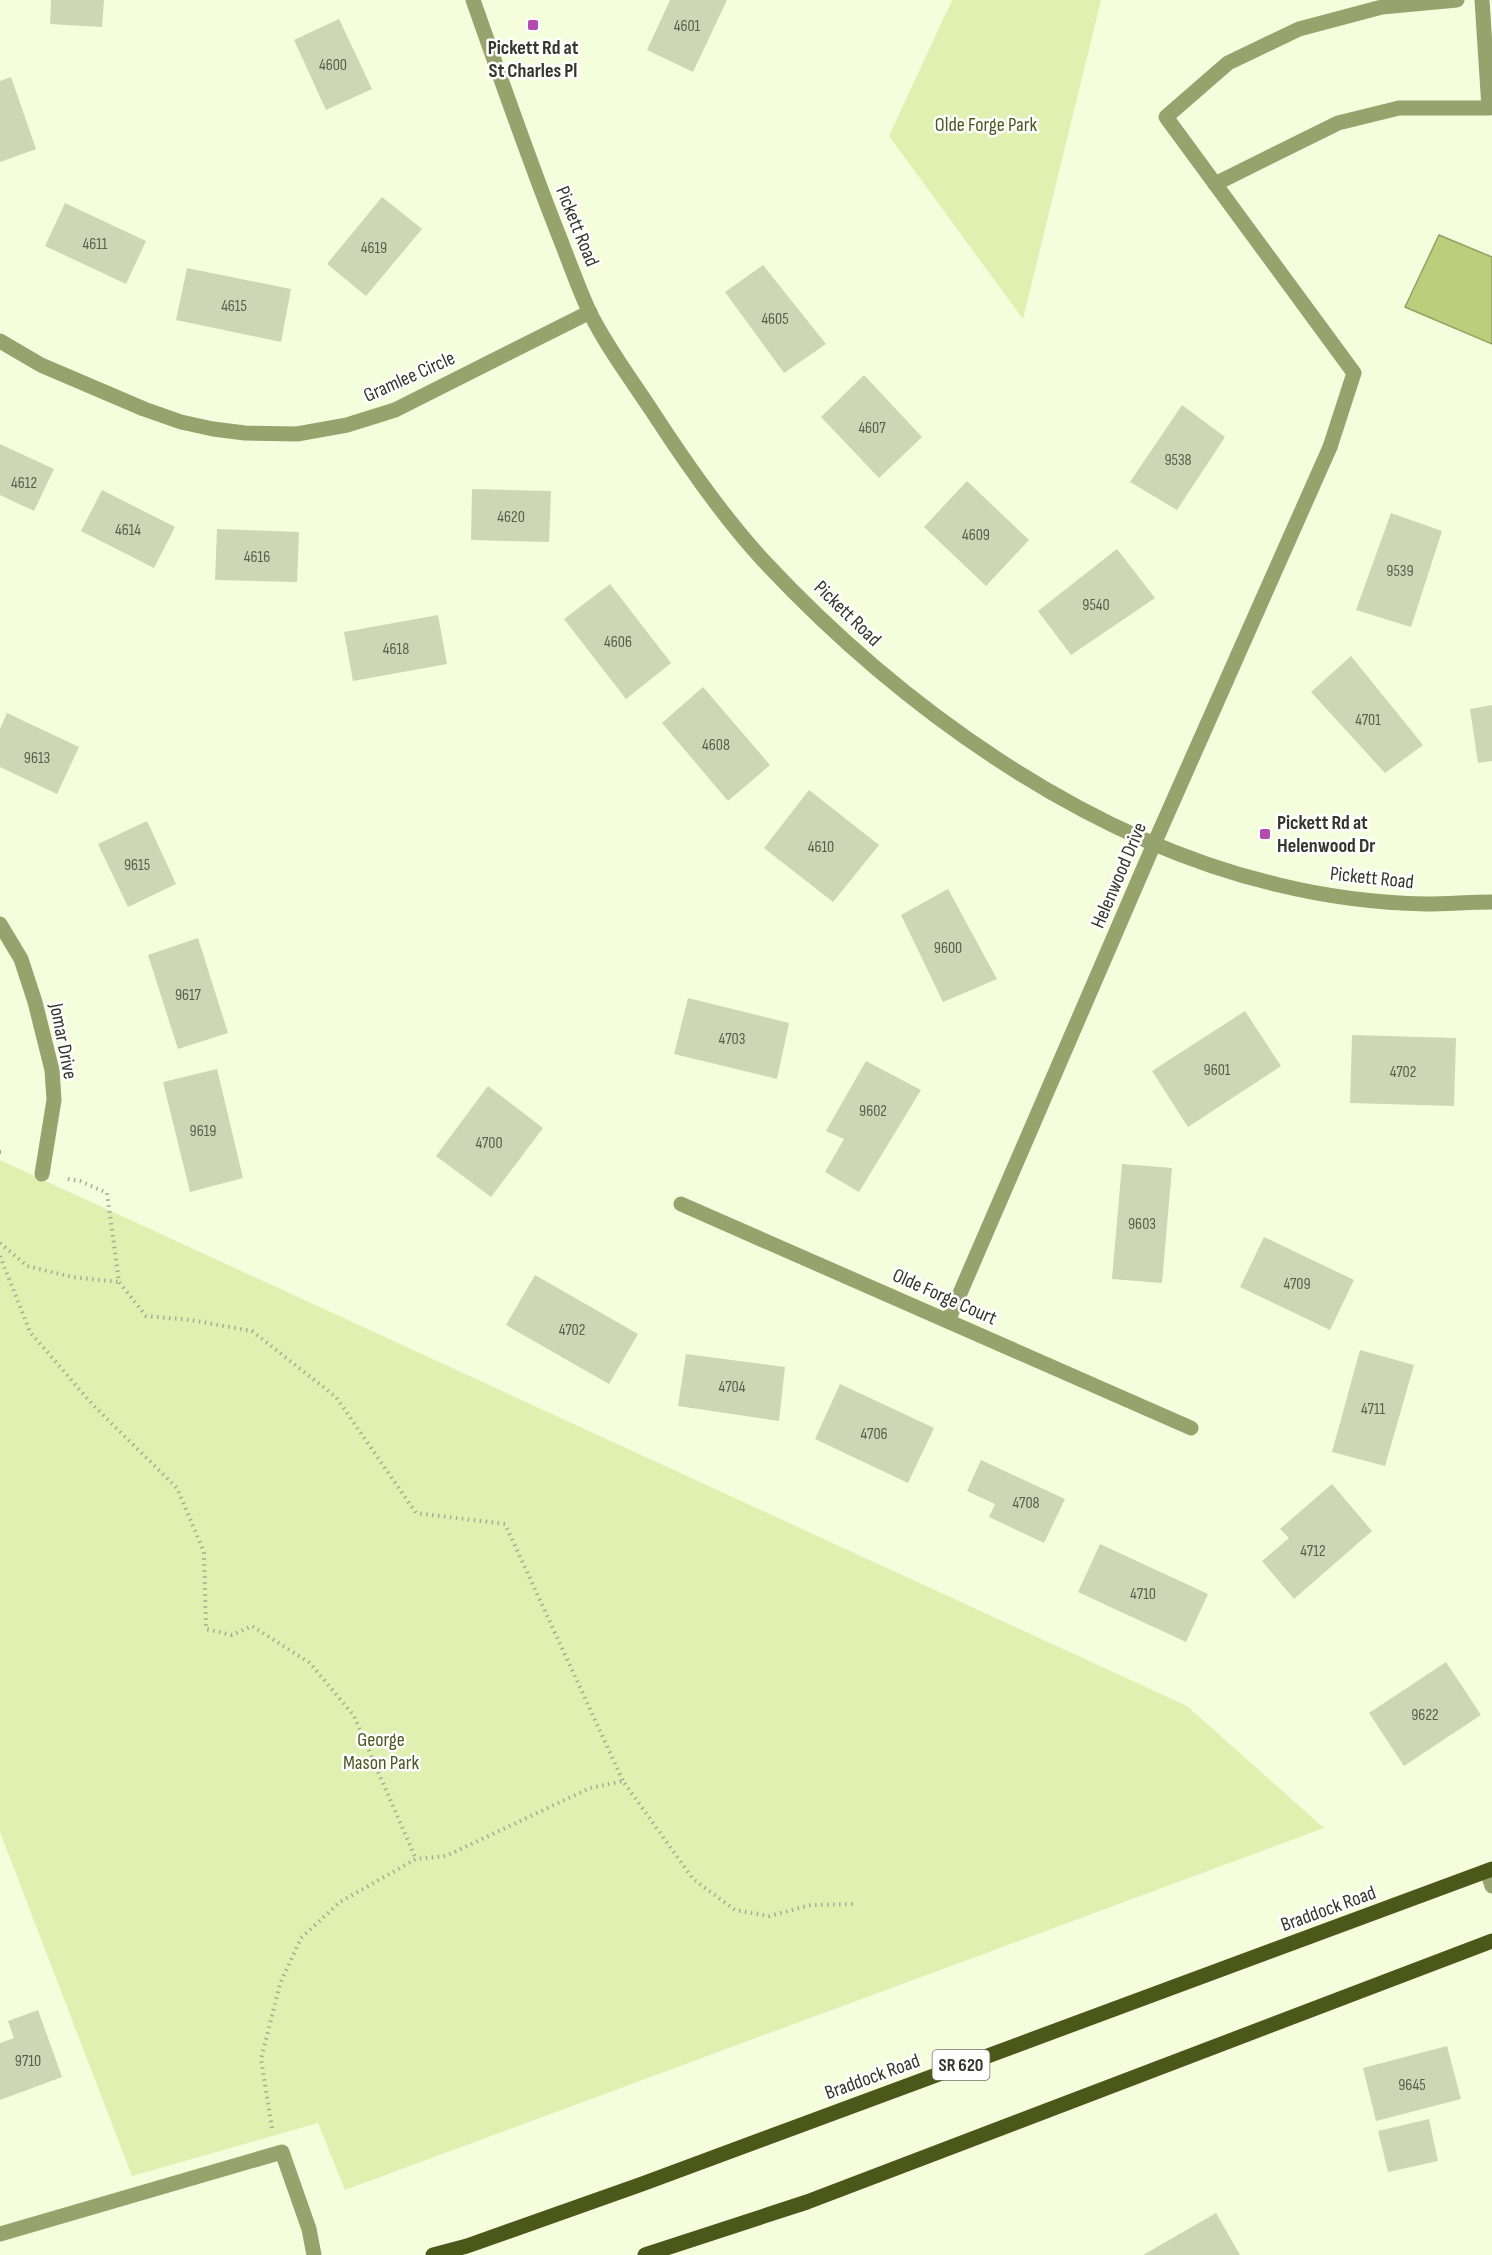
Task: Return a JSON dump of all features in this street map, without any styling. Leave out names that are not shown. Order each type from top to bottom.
[{"type":"main road","name":"Braddock Road","points":[[433,2255],[467,2246],[642,2184],[1489,1870]]},
{"type":"main road","points":[[645,2255],[807,2202],[1492,1941]]},
{"type":"street","name":"Pickett Road","points":[[473,0],[535,177],[590,312],[623,368],[690,470],[761,557],[850,646],[907,695],[1002,762],[1070,802],[1154,844],[1239,874],[1330,895],[1425,904],[1492,902]]},
{"type":"street","points":[[1457,0],[1382,7],[1299,29],[1228,63],[1166,117],[1215,184],[1338,123],[1399,108],[1489,108],[1482,0]]},
{"type":"street","name":"Helenwood Drive","points":[[948,1321],[1154,844],[1330,447],[1354,373],[1215,184]]},
{"type":"street","name":"Gramlee Circle","points":[[0,341],[41,364],[144,409],[181,422],[245,433],[297,434],[347,425],[395,410],[590,312]]},
{"type":"street","name":"Jomar Drive","points":[[0,924],[21,959],[35,1002],[52,1070],[54,1100],[42,1174]]},
{"type":"street","name":"Olde Forge Court","points":[[681,1204],[1191,1428]]},
{"type":"street","points":[[1489,1870],[1492,1886]]},
{"type":"street","points":[[0,2234],[282,2152],[309,2229],[314,2255]]},
{"type":"path","points":[[42,1174],[80,1181],[107,1193],[119,1282],[146,1316],[190,1320],[252,1331],[336,1397],[416,1513],[505,1524],[623,1781],[693,1879],[735,1910],[769,1916],[811,1905],[856,1904]]},
{"type":"path","points":[[0,1242],[27,1266],[72,1277],[119,1282]]},
{"type":"path","points":[[0,1256],[30,1332],[93,1405],[177,1488],[204,1552],[206,1629],[232,1635],[252,1626],[310,1663],[354,1716],[416,1859]]},
{"type":"path","points":[[276,2154],[261,2059],[280,1984],[301,1938],[340,1902],[416,1859],[446,1856],[590,1788],[623,1781]]},
{"type":"green space","name":"Olde Forge Park","points":[[952,0],[1101,0],[1023,319],[889,136]]},
{"type":"green space","name":"George Mason Park","points":[[0,1160],[1187,1706],[1324,1828],[345,2190],[318,2123],[132,2176],[0,1832]]},
{"type":"shaded area","points":[[1439,235],[1492,257],[1492,344],[1405,307]]},
{"type":"building","points":[[51,0],[104,0],[102,27],[50,24]]},
{"type":"building","points":[[670,0],[727,0],[693,72],[647,50]]},
{"type":"building","points":[[339,19],[372,89],[326,110],[294,40]]},
{"type":"building","points":[[11,77],[36,149],[0,162],[0,81]]},
{"type":"building","points":[[382,197],[422,229],[366,296],[327,264]]},
{"type":"building","points":[[65,203],[146,241],[126,284],[45,246]]},
{"type":"building","points":[[763,265],[826,344],[784,373],[725,292]]},
{"type":"building","points":[[187,268],[291,289],[281,342],[176,320]]},
{"type":"building","points":[[864,375],[922,437],[879,478],[821,417]]},
{"type":"building","points":[[1182,405],[1225,437],[1177,510],[1130,482]]},
{"type":"building","points":[[0,444],[54,469],[34,511],[0,495]]},
{"type":"building","points":[[967,481],[1029,540],[986,586],[924,527]]},
{"type":"building","points":[[472,489],[551,491],[549,542],[471,540]]},
{"type":"building","points":[[102,490],[175,527],[154,568],[81,531]]},
{"type":"building","points":[[1391,513],[1442,531],[1411,627],[1356,610]]},
{"type":"building","points":[[217,529],[299,532],[297,582],[215,580]]},
{"type":"building","points":[[1117,549],[1155,598],[1071,655],[1038,611]]},
{"type":"building","points":[[610,584],[671,663],[626,699],[564,619]]},
{"type":"building","points":[[438,615],[447,664],[353,681],[344,632]]},
{"type":"building","points":[[1351,656],[1423,745],[1385,773],[1311,692]]},
{"type":"building","points":[[703,687],[770,765],[728,801],[662,723]]},
{"type":"building","points":[[1492,705],[1492,761],[1478,763],[1470,709]]},
{"type":"building","points":[[7,713],[79,747],[57,794],[0,767],[0,729]]},
{"type":"building","points":[[809,790],[879,845],[833,902],[764,848]]},
{"type":"building","points":[[147,821],[176,884],[128,907],[98,844]]},
{"type":"building","points":[[948,889],[997,979],[943,1002],[901,915]]},
{"type":"building","points":[[198,938],[228,1033],[178,1049],[148,955]]},
{"type":"building","points":[[688,998],[789,1023],[777,1079],[674,1054]]},
{"type":"building","points":[[1245,1011],[1281,1066],[1188,1127],[1152,1071]]},
{"type":"building","points":[[1352,1035],[1456,1038],[1454,1106],[1350,1103]]},
{"type":"building","points":[[866,1061],[921,1090],[859,1192],[825,1172],[844,1139],[826,1131]]},
{"type":"building","points":[[217,1069],[243,1178],[190,1192],[163,1082]]},
{"type":"building","points":[[488,1086],[543,1128],[491,1197],[436,1156]]},
{"type":"building","points":[[1122,1164],[1172,1168],[1162,1283],[1112,1279]]},
{"type":"building","points":[[1264,1237],[1354,1280],[1330,1330],[1240,1287]]},
{"type":"building","points":[[535,1275],[638,1334],[609,1384],[506,1325]]},
{"type":"building","points":[[1360,1350],[1414,1365],[1385,1466],[1332,1452]]},
{"type":"building","points":[[686,1354],[785,1367],[779,1421],[678,1406]]},
{"type":"building","points":[[840,1384],[934,1428],[908,1483],[815,1439]]},
{"type":"building","points":[[981,1460],[1065,1499],[1044,1543],[989,1517],[995,1504],[967,1491]]},
{"type":"building","points":[[1332,1484],[1372,1531],[1294,1599],[1262,1561],[1289,1538],[1280,1529]]},
{"type":"building","points":[[1100,1544],[1208,1594],[1186,1642],[1078,1592]]},
{"type":"building","points":[[1446,1662],[1481,1715],[1404,1766],[1369,1713]]},
{"type":"building","points":[[38,2010],[62,2077],[0,2100],[0,2043],[14,2038],[8,2021]]},
{"type":"building","points":[[1447,2046],[1461,2099],[1376,2121],[1363,2068]]},
{"type":"building","points":[[1429,2119],[1438,2161],[1388,2172],[1378,2131]]},
{"type":"building","points":[[1216,2213],[1240,2255],[1143,2255]]},
{"type":"place","name":"Pickett Rd at St Charles Pl","points":[[533,25]]},
{"type":"place","name":"Pickett Rd at Helenwood Dr","points":[[1265,834]]}]
